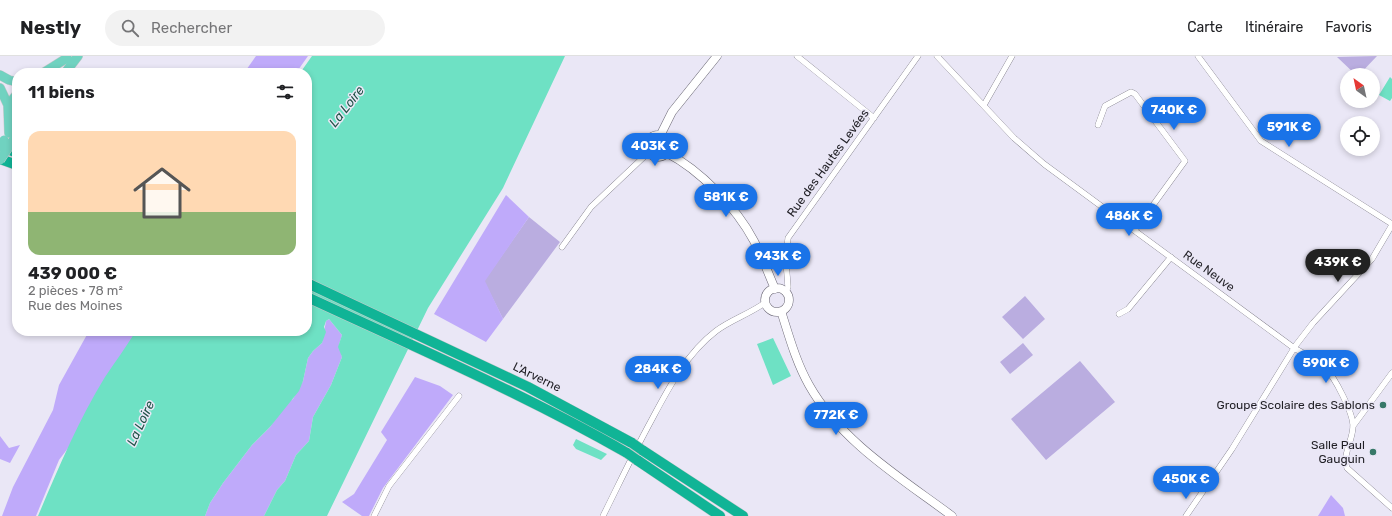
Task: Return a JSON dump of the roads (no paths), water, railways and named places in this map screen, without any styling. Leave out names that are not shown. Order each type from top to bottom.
[{"type":"highway","points":[[0,159],[12,163]]},
{"type":"highway","name":"L'Arverne","points":[[312,285],[540,393],[632,443],[743,516]]},
{"type":"highway","name":"L'Arverne","points":[[312,299],[541,406],[627,453],[720,516]]},
{"type":"main road","points":[[69,68],[78,56]]},
{"type":"main road","points":[[660,136],[672,112],[717,56]]},
{"type":"main road","points":[[51,68],[68,57]]},
{"type":"main road","points":[[58,68],[68,57]]},
{"type":"main road","points":[[0,75],[12,81]]},
{"type":"main road","points":[[0,88],[12,110]]},
{"type":"main road","points":[[7,141],[8,105],[12,100]]},
{"type":"main road","points":[[0,159],[12,132]]},
{"type":"main road","points":[[654,136],[660,136],[668,142],[669,147],[667,153],[657,157],[649,152],[648,146],[649,141],[654,136]]},
{"type":"main road","points":[[667,153],[692,168],[735,213],[754,240],[775,289]]},
{"type":"main road","points":[[775,289],[781,289],[786,292],[789,302],[781,311],[772,310],[766,302],[768,292],[775,289]]},
{"type":"main road","points":[[781,311],[798,362],[809,385],[832,418],[871,455],[952,516]]},
{"type":"street","points":[[797,56],[874,118]]},
{"type":"street","name":"Rue des Hautes Levées","points":[[786,292],[788,287],[786,261],[788,238],[918,56]]},
{"type":"street","name":"Rue Neuve","points":[[937,56],[1014,138],[1044,164],[1136,230],[1294,348],[1329,372],[1345,401],[1353,426]]},
{"type":"street","points":[[984,105],[1012,56]]},
{"type":"street","points":[[1186,516],[1232,449],[1294,348],[1313,323],[1372,259],[1392,225],[1261,141],[1198,56]]},
{"type":"street","points":[[1098,125],[1104,106],[1131,92],[1135,94],[1186,161],[1136,230]]},
{"type":"street","points":[[562,247],[591,207],[649,152]]},
{"type":"street","points":[[1119,314],[1128,309],[1171,257]]},
{"type":"street","points":[[603,516],[672,382],[692,355],[715,331],[732,320],[753,312],[766,302]]},
{"type":"street","points":[[1391,507],[1347,468],[1346,459],[1353,426],[1392,373]]},
{"type":"street","points":[[374,516],[389,486],[459,396]]},
{"type":"water","name":"La Loire","points":[[312,56],[565,56],[503,188],[428,308],[327,516],[264,516],[277,490],[285,481],[296,455],[309,441],[313,417],[331,385],[342,357],[338,347],[342,335],[329,319],[326,321],[324,327],[326,332],[322,343],[308,358],[303,381],[299,391],[270,427],[252,445],[223,483],[210,503],[205,516],[38,516],[69,445],[86,411],[105,377],[133,336],[312,336],[312,68],[304,68]]},
{"type":"water","points":[[1390,77],[1392,79],[1392,98],[1390,101],[1380,96]]},
{"type":"water","points":[[773,338],[791,376],[773,385],[757,344]]},
{"type":"water","points":[[576,439],[607,454],[601,460],[576,449],[573,445]]},
{"type":"place","name":"Groupe Scolaire des Sablons","points":[[1383,405]]},
{"type":"place","name":"Salle Paul Gauguin","points":[[1373,452]]}]
